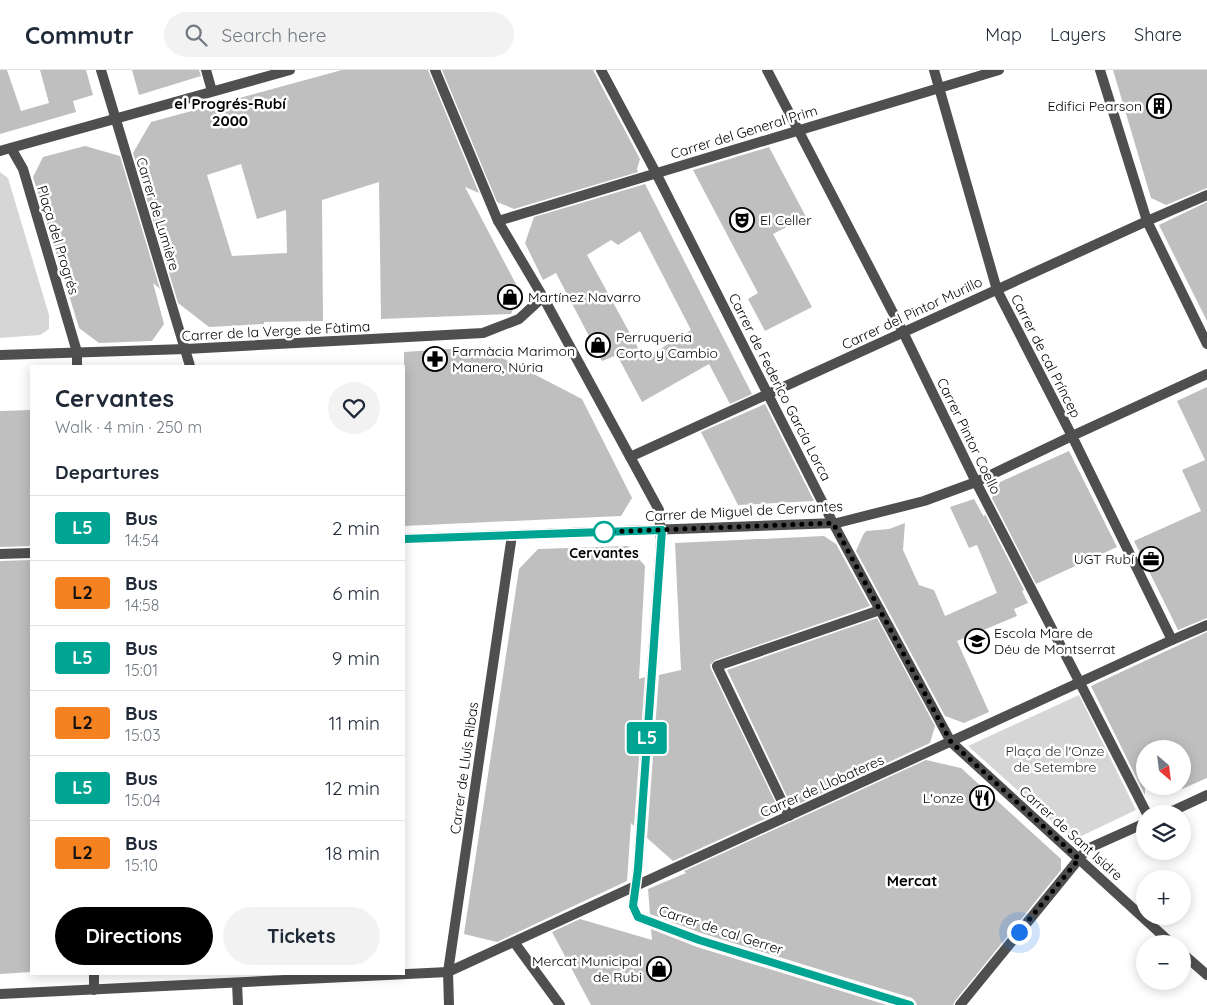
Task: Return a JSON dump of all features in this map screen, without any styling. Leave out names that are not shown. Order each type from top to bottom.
[{"type":"street","name":"Carrer de Lumière","points":[[100,70],[190,365]]},
{"type":"street","points":[[206,70],[212,91]]},
{"type":"street","points":[[0,151],[290,70]]},
{"type":"street","name":"Carrer de cal Gerrer","points":[[435,70],[498,221],[543,298],[660,510],[662,530],[633,906],[638,917],[699,940],[910,1005]]},
{"type":"street","name":"Carrer de Federico García Lorca","points":[[601,70],[656,173],[833,523],[951,742]]},
{"type":"street","name":"Carrer Pintor Coello","points":[[768,70],[903,332],[976,482],[1142,805]]},
{"type":"street","name":"Carrer de cal Príncep","points":[[934,70],[996,290],[1072,436],[1172,640]]},
{"type":"street","name":"Carrer del General Prim","points":[[498,221],[999,70]]},
{"type":"street","points":[[1100,70],[1147,221],[1207,344]]},
{"type":"street","name":"Plaça del Progrés","points":[[11,148],[23,169],[77,352],[78,365]]},
{"type":"street","name":"Carrer del Pintor Murillo","points":[[630,457],[1207,195]]},
{"type":"street","name":"Carrer de la Verge de Fàtima","points":[[0,355],[186,349],[483,333],[519,319],[543,298]]},
{"type":"street","name":"Carrer de Miguel de Cervantes","points":[[405,539],[833,523],[924,501],[976,482],[1207,374]]},
{"type":"street","name":"Carrer de Lluís Ribas","points":[[449,1005],[448,972],[512,535]]},
{"type":"street","points":[[0,554],[30,553]]},
{"type":"street","points":[[789,816],[717,666],[880,610]]},
{"type":"street","name":"Carrer de Llobateres","points":[[448,972],[1207,625]]},
{"type":"street","name":"Carrer de Sant Isidre","points":[[951,742],[1162,935]]},
{"type":"street","points":[[1185,805],[1207,795]]},
{"type":"street","points":[[960,1005],[1087,849],[1136,827]]},
{"type":"street","points":[[514,942],[560,1005]]},
{"type":"street","points":[[1191,961],[1207,975]]},
{"type":"street","points":[[405,974],[448,972]]},
{"type":"street","points":[[94,975],[94,990]]},
{"type":"street","points":[[0,994],[390,975]]},
{"type":"street","points":[[237,983],[238,1005]]},
{"type":"green space","points":[[0,172],[8,178],[49,315],[49,329],[40,335],[0,338]]},
{"type":"green space","name":"Plaça de l'Onze de Setembre","points":[[1079,695],[1136,810],[1073,840],[968,746]]},
{"type":"building","points":[[0,70],[7,70],[21,111],[49,103],[40,70],[86,70],[93,95],[73,101],[76,112],[0,134]]},
{"type":"building","points":[[132,70],[199,70],[201,76],[139,95]]},
{"type":"building","points":[[342,70],[428,70],[479,193],[465,187],[520,292],[511,314],[381,319],[379,182],[322,200],[323,321],[264,322],[264,324],[209,327],[178,303],[133,153],[151,122]],"holes":[[[241,164],[257,219],[286,210],[287,253],[232,256],[207,175]]]},
{"type":"building","points":[[442,70],[593,70],[640,159],[638,172],[514,209],[497,202]]},
{"type":"building","points":[[1113,70],[1207,70],[1207,188],[1166,205],[1151,198]]},
{"type":"building","points":[[85,146],[120,156],[160,289],[153,283],[164,324],[152,341],[99,343],[79,328],[33,177],[43,157]]},
{"type":"building","points":[[769,147],[806,217],[773,234],[812,307],[765,331],[748,299],[758,293],[693,170]]},
{"type":"building","points":[[645,184],[752,394],[730,404],[709,364],[642,402],[617,355],[602,361],[556,273],[543,280],[525,243],[534,217]],"holes":[[[640,231],[691,330],[644,359],[587,255],[611,240],[618,245]]]},
{"type":"building","points":[[1207,202],[1207,321],[1159,225]]},
{"type":"building","points":[[462,348],[485,349],[582,399],[632,498],[621,516],[405,526],[404,352]]},
{"type":"building","points":[[1207,387],[1207,618],[1178,630],[1134,541],[1201,511],[1182,470],[1205,460],[1177,401]]},
{"type":"building","points":[[765,404],[814,501],[738,505],[701,432]]},
{"type":"building","points":[[30,410],[30,546],[0,547],[0,411]]},
{"type":"building","points":[[1069,451],[1117,547],[1036,584],[992,498],[1000,482]]},
{"type":"building","points":[[974,499],[984,517],[985,514],[1024,590],[1022,591],[1028,603],[1014,609],[1017,616],[957,641],[989,712],[964,723],[945,716],[856,551],[866,531],[889,529],[905,523],[903,550],[919,585],[934,590],[945,616],[997,593],[977,545],[969,548],[950,507]]},
{"type":"building","points":[[824,536],[836,544],[870,606],[715,660],[710,665],[780,812],[673,861],[647,838],[659,675],[681,670],[675,543]]},
{"type":"building","points":[[628,546],[645,566],[639,679],[645,677],[634,826],[631,823],[627,881],[497,942],[464,934],[519,569],[538,549]]},
{"type":"building","points":[[30,560],[30,972],[0,974],[0,561]]},
{"type":"building","points":[[877,618],[935,726],[930,743],[792,807],[727,670]]},
{"type":"building","points":[[1207,632],[1207,778],[1191,785],[1191,740],[1136,740],[1136,777],[1091,686]]},
{"type":"building","points":[[926,760],[961,768],[1061,859],[1061,870],[953,1005],[917,1005],[912,998],[701,933],[650,914],[648,889]]},
{"type":"building","name":"Mercat Municipal de Rubi","points":[[580,919],[652,940],[651,929],[697,947],[887,1005],[591,1005],[552,932]]},
{"type":"bus line","name":"L5","points":[[405,539],[662,530],[638,869],[633,906],[638,917],[699,940],[910,1005]]},
{"type":"place","name":"Edifici Pearson","points":[[1159,106]]},
{"type":"place","name":"El Celler","points":[[742,220]]},
{"type":"place","name":"Martínez Navarro","points":[[510,297]]},
{"type":"place","name":"Perruqueria Corto y Cambio","points":[[598,345]]},
{"type":"place","name":"Farmàcia Marimon Manero, Núria","points":[[435,359]]},
{"type":"place","name":"Cervantes","points":[[604,532]]},
{"type":"place","name":"UGT Rubí","points":[[1151,559]]},
{"type":"place","name":"Escola Mare de Déu de Montserrat","points":[[977,641]]},
{"type":"place","name":"L'onze","points":[[982,798]]},
{"type":"place","name":"Mercat Municipal de Rubi","points":[[659,969]]},
{"type":"district","name":"el Progrés-Rubí 2000","points":[[230,112]]},
{"type":"district","name":"Mercat","points":[[912,880]]},
{"type":"route","points":[[604,532],[833,523],[951,742],[1079,859],[1019,932]]}]
